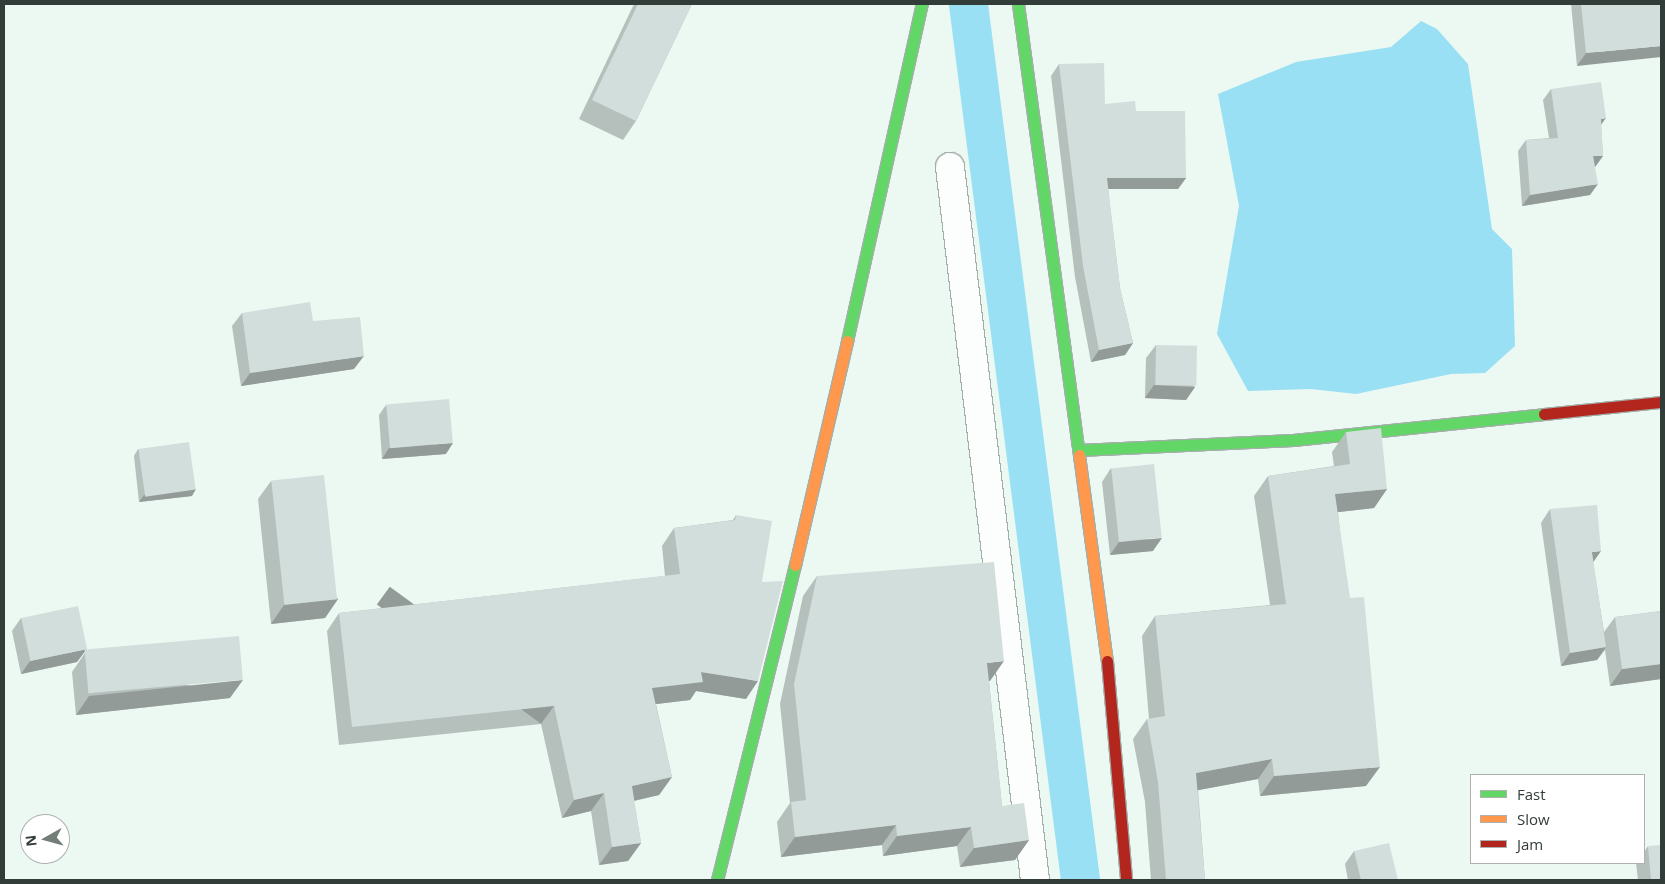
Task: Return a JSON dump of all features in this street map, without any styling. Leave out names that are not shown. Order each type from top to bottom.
[{"type":"street","points":[[717,880],[827,434],[922,4]]},
{"type":"street","points":[[1018,4],[1114,716],[1126,880]]},
{"type":"street","points":[[950,167],[1036,880]]},
{"type":"street","points":[[1079,450],[1293,440],[1661,402]]},
{"type":"water","points":[[1421,21],[1437,29],[1468,64],[1492,229],[1512,249],[1515,346],[1485,373],[1451,374],[1356,394],[1311,389],[1248,391],[1217,334],[1239,206],[1218,94],[1296,62],[1391,47]]},
{"type":"building","points":[[638,4],[692,4],[636,121],[592,100]]},
{"type":"building","points":[[1581,4],[1661,4],[1661,46],[1586,53]]},
{"type":"building","points":[[1104,63],[1105,104],[1135,101],[1136,111],[1185,111],[1186,178],[1107,178],[1120,288],[1133,343],[1099,350],[1083,266],[1059,64]]},
{"type":"building","points":[[1601,82],[1606,118],[1601,119],[1603,156],[1593,156],[1598,184],[1530,195],[1526,140],[1558,138],[1551,89]]},
{"type":"building","points":[[310,302],[313,321],[360,317],[364,356],[250,373],[242,313]]},
{"type":"building","points":[[1156,345],[1197,346],[1196,386],[1155,385]]},
{"type":"building","points":[[449,399],[453,443],[390,448],[386,404]]},
{"type":"building","points":[[1381,428],[1387,489],[1335,494],[1350,598],[1364,597],[1380,767],[1274,776],[1272,759],[1196,773],[1205,880],[1166,880],[1158,782],[1147,719],[1165,716],[1155,616],[1286,604],[1268,476],[1350,464],[1346,432]]},
{"type":"building","points":[[189,442],[196,490],[145,497],[138,449]]},
{"type":"building","points":[[1154,464],[1162,538],[1119,542],[1111,468]]},
{"type":"building","points":[[324,475],[337,599],[284,605],[271,481]]},
{"type":"building","points":[[1597,505],[1601,551],[1592,552],[1606,647],[1570,653],[1550,509]]},
{"type":"building","points":[[736,515],[772,521],[762,582],[783,581],[758,681],[701,672],[703,682],[652,688],[672,777],[632,786],[641,843],[612,847],[604,793],[574,800],[554,706],[352,727],[339,613],[680,574],[674,528],[735,520]]},
{"type":"building","points":[[994,562],[1004,661],[987,663],[1002,806],[1024,803],[1029,840],[974,848],[971,827],[897,836],[896,825],[795,837],[791,802],[806,800],[794,684],[817,576]]},
{"type":"building","points":[[78,606],[87,649],[30,661],[21,618]]},
{"type":"building","points":[[1661,611],[1661,664],[1622,669],[1615,617]]},
{"type":"building","points":[[239,636],[243,680],[88,693],[85,650]]},
{"type":"building","points":[[1389,843],[1398,880],[1361,880],[1354,851]]},
{"type":"building","points":[[1661,845],[1661,880],[1651,880],[1648,846]]},
{"type":"waterway","points":[[968,4],[1080,880]]},
{"type":"traffic: fast","points":[[847,341],[922,4]]},
{"type":"traffic: fast","points":[[1018,4],[1079,455]]},
{"type":"traffic: fast","points":[[1079,450],[1293,440],[1544,414]]},
{"type":"traffic: fast","points":[[717,880],[795,565]]},
{"type":"traffic: slow","points":[[795,565],[847,341]]},
{"type":"traffic: slow","points":[[1079,455],[1107,661]]},
{"type":"traffic: jam","points":[[1544,414],[1661,402]]},
{"type":"traffic: jam","points":[[1107,661],[1126,880]]}]
